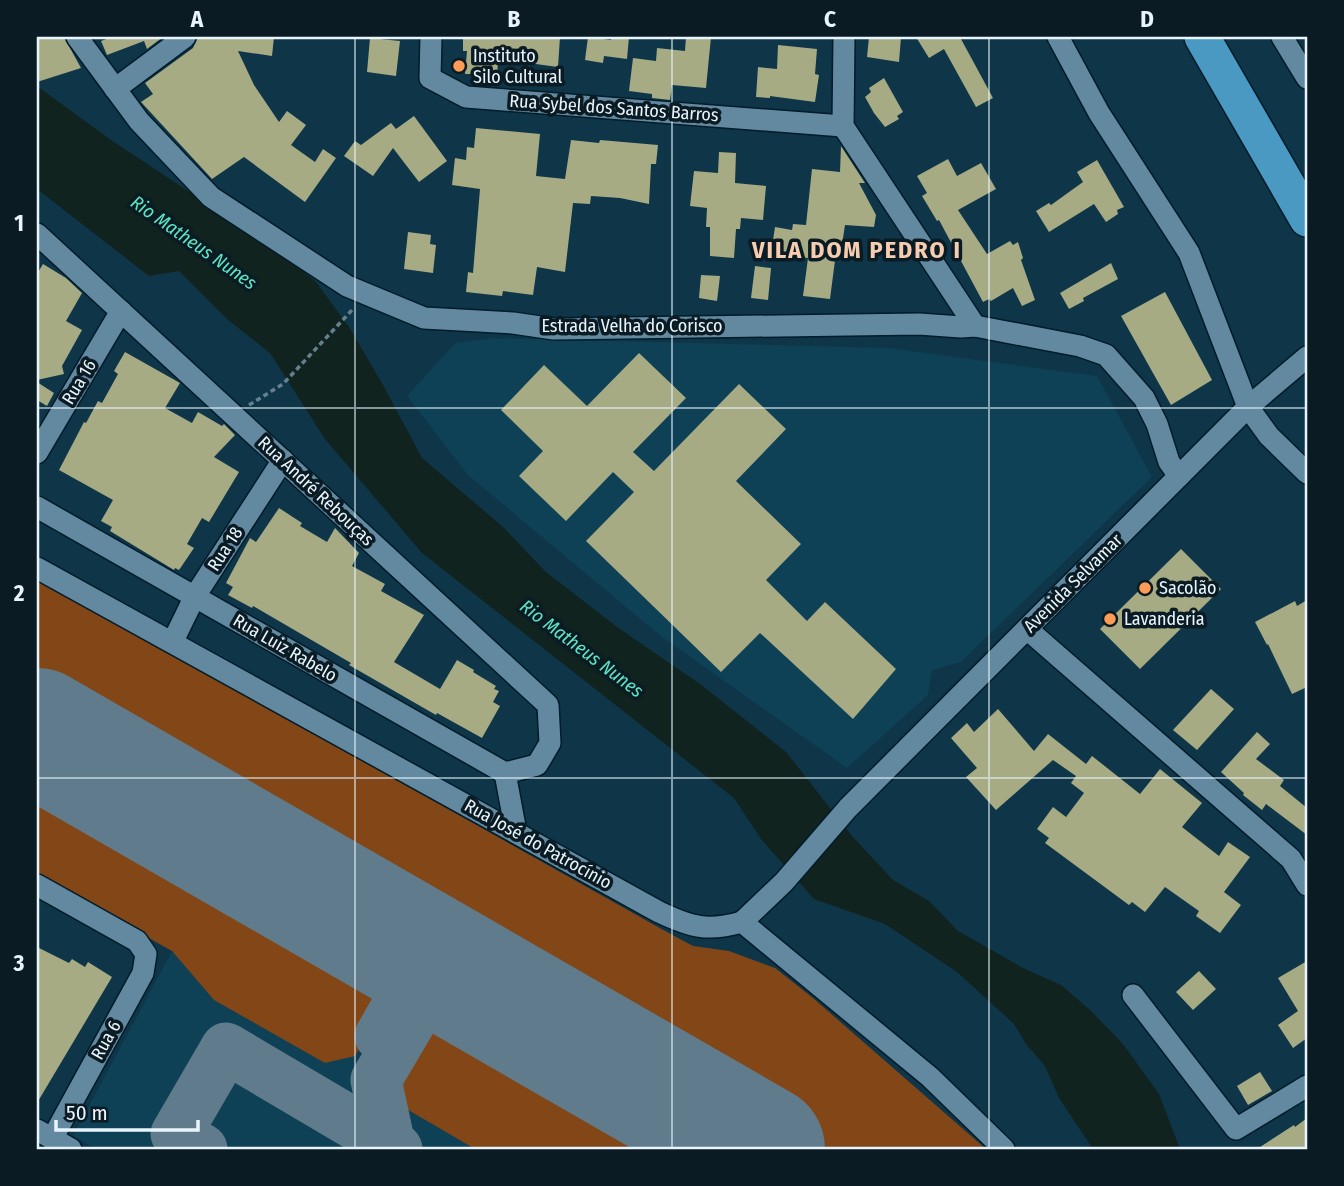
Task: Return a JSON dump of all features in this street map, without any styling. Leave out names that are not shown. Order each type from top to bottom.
[{"type":"highway","points":[[1202,37],[1306,212]]},
{"type":"street","name":"Estrada Velha do Corisco","points":[[77,37],[138,121],[211,197],[347,286],[424,318],[513,323],[554,329],[919,324],[975,326],[1080,346],[1105,355],[1144,398],[1157,424],[1169,462],[1179,476]]},
{"type":"street","points":[[115,89],[185,37]]},
{"type":"street","name":"Rua Sybel dos Santos Barros","points":[[431,37],[430,78],[466,97],[843,126]]},
{"type":"street","points":[[844,37],[843,126],[975,326]]},
{"type":"street","points":[[1058,37],[1099,113],[1189,253],[1248,407],[1269,436],[1307,473]]},
{"type":"street","points":[[1282,37],[1307,79]]},
{"type":"street","name":"Rua André Rebouças","points":[[37,234],[548,705],[550,743],[537,765],[505,773]]},
{"type":"street","name":"Rua 16","points":[[37,453],[121,311]]},
{"type":"street","name":"Avenida Selvamar","points":[[743,922],[784,882],[848,808],[1248,407],[1306,360]]},
{"type":"street","name":"Rua 18","points":[[173,641],[195,596],[282,460]]},
{"type":"street","name":"Rua Luiz Rabelo","points":[[37,507],[505,773]]},
{"type":"street","name":"Rua José do Patrocínio","points":[[37,568],[659,912],[687,925],[710,929],[743,922]]},
{"type":"street","points":[[1027,629],[1291,859],[1307,885]]},
{"type":"street","points":[[505,773],[516,832]]},
{"type":"street","name":"Rua 6","points":[[37,885],[137,941],[146,954],[143,973],[44,1135]]},
{"type":"street","points":[[743,922],[930,1077],[1004,1149]]},
{"type":"street","points":[[1133,995],[1236,1129],[1307,1086]]},
{"type":"street","points":[[44,1135],[71,1149]]},
{"type":"path","points":[[234,415],[283,384],[348,313]]},
{"type":"shaded area","points":[[493,338],[888,348],[1097,376],[1152,477],[961,662],[932,670],[928,695],[847,768],[662,637],[468,475],[407,396],[455,343]]},
{"type":"shaded area","points":[[37,578],[693,946],[729,951],[775,968],[986,1149],[97,1149],[73,1136],[172,951],[37,875]]},
{"type":"shaded area","points":[[37,578],[693,946],[729,951],[775,968],[986,1149],[826,1149],[37,694]]},
{"type":"shaded area","points":[[37,767],[385,968],[390,996],[355,1056],[325,1063],[214,1000],[172,951],[37,875]]},
{"type":"shaded area","points":[[456,1010],[696,1149],[475,1149],[398,1104],[390,1078],[430,1013]]},
{"type":"water","name":"Rio Matheus Nunes","points":[[37,86],[111,140],[277,250],[316,282],[349,327],[422,458],[503,527],[546,572],[617,627],[700,684],[786,752],[852,836],[893,880],[929,901],[958,931],[1025,969],[1061,985],[1090,1010],[1123,1044],[1159,1094],[1180,1149],[1093,1149],[1059,1098],[1045,1066],[1026,1044],[1014,1024],[957,972],[885,924],[814,899],[761,839],[734,798],[422,553],[325,439],[270,353],[227,319],[179,271],[149,276],[37,189]]},
{"type":"building","points":[[37,37],[64,37],[81,68],[37,82]]},
{"type":"building","points":[[112,37],[163,37],[147,49],[144,41],[107,55],[101,41]]},
{"type":"building","points":[[198,37],[274,37],[272,56],[238,51],[254,85],[279,122],[287,111],[306,125],[291,145],[315,162],[323,149],[336,158],[305,202],[244,157],[212,179],[141,102],[153,94],[145,83],[193,48]]},
{"type":"building","points":[[463,37],[560,37],[558,67],[498,59],[497,81],[478,79],[478,74],[465,74],[467,51],[463,51]]},
{"type":"building","points":[[588,37],[611,40],[611,37],[629,37],[627,59],[604,56],[603,63],[585,60]]},
{"type":"building","points":[[686,37],[711,37],[706,88],[672,85],[670,100],[629,91],[633,58],[656,61],[657,48],[685,51]]},
{"type":"building","points":[[869,37],[901,37],[899,62],[867,57]]},
{"type":"building","points":[[916,37],[965,37],[961,39],[993,98],[976,107],[944,49],[929,58]]},
{"type":"building","points":[[370,38],[400,41],[396,76],[367,72]]},
{"type":"building","points":[[778,45],[817,49],[815,74],[819,75],[815,102],[770,96],[756,97],[758,67],[777,69]]},
{"type":"building","points":[[884,78],[903,112],[897,116],[899,119],[885,127],[865,97],[871,92],[869,88]]},
{"type":"building","points":[[414,116],[447,161],[419,182],[393,148],[373,176],[344,156],[355,141],[361,145],[391,123],[396,129]]},
{"type":"building","points":[[476,128],[540,134],[536,176],[565,179],[571,140],[658,145],[656,164],[651,164],[649,204],[591,196],[590,204],[573,203],[565,272],[537,267],[533,295],[503,291],[502,296],[466,292],[468,272],[473,273],[480,189],[452,185],[455,158],[466,160],[467,147],[474,148]]},
{"type":"building","points":[[841,146],[865,183],[859,183],[876,215],[874,227],[845,225],[842,245],[837,245],[830,299],[803,296],[808,258],[771,254],[775,227],[792,230],[793,224],[806,225],[812,169],[840,172]]},
{"type":"building","points":[[719,152],[736,153],[735,183],[766,186],[763,220],[741,218],[740,229],[736,229],[734,258],[710,256],[710,227],[706,227],[707,208],[690,206],[694,171],[718,173]]},
{"type":"building","points":[[948,159],[957,176],[981,163],[996,189],[958,210],[987,254],[1010,241],[1013,245],[1018,242],[1023,258],[1021,260],[1035,300],[1022,306],[1013,288],[991,301],[989,299],[983,302],[939,220],[937,221],[922,196],[927,193],[917,176]]},
{"type":"building","points":[[1097,160],[1124,207],[1117,210],[1118,214],[1106,222],[1094,204],[1049,232],[1036,211],[1049,203],[1051,205],[1083,182],[1077,172]]},
{"type":"building","points":[[408,232],[431,235],[430,244],[436,245],[433,273],[404,269]]},
{"type":"building","points":[[1111,263],[1118,279],[1069,309],[1060,293]]},
{"type":"building","points":[[43,264],[66,278],[82,293],[66,321],[82,330],[62,366],[64,374],[37,380],[37,274]]},
{"type":"building","points":[[755,266],[771,268],[768,300],[751,298]]},
{"type":"building","points":[[701,275],[720,276],[717,301],[699,298]]},
{"type":"building","points":[[1165,292],[1212,380],[1171,405],[1121,316]]},
{"type":"building","points":[[125,352],[180,383],[165,408],[192,423],[198,412],[222,426],[224,424],[235,435],[214,457],[239,472],[209,522],[202,518],[187,544],[194,548],[179,570],[174,570],[110,531],[112,527],[101,521],[113,500],[59,470],[84,422],[86,423],[98,401],[102,403],[118,374],[114,371]]},
{"type":"building","points":[[639,353],[686,398],[633,452],[654,471],[739,384],[786,429],[736,481],[801,544],[766,580],[807,621],[825,602],[896,669],[853,719],[760,633],[721,672],[586,541],[634,492],[613,472],[566,521],[519,476],[543,451],[501,410],[544,365],[587,406]]},
{"type":"building","points":[[37,382],[54,393],[47,406],[37,400]]},
{"type":"building","points":[[279,508],[302,523],[300,526],[327,542],[335,528],[359,553],[352,566],[385,584],[381,591],[424,615],[394,662],[440,689],[457,660],[496,686],[494,689],[499,691],[493,702],[500,706],[482,738],[349,665],[351,663],[253,606],[252,608],[228,595],[233,587],[226,583],[250,538],[256,542]]},
{"type":"building","points":[[1181,549],[1221,589],[1140,669],[1100,629]]},
{"type":"building","points":[[1307,600],[1307,687],[1292,694],[1255,622],[1295,601],[1297,606]]},
{"type":"building","points":[[1211,689],[1234,709],[1197,750],[1173,730]]},
{"type":"building","points":[[998,709],[1034,751],[1048,734],[1086,764],[1092,756],[1140,794],[1160,769],[1202,803],[1182,827],[1219,856],[1228,842],[1250,857],[1224,892],[1241,905],[1220,933],[1196,916],[1199,911],[1165,887],[1145,912],[1132,902],[1129,905],[1045,843],[1049,838],[1037,829],[1053,807],[1066,817],[1084,793],[1071,783],[1076,776],[1053,760],[996,810],[966,777],[977,768],[951,738],[967,723],[974,732]]},
{"type":"building","points":[[1257,732],[1270,744],[1256,759],[1284,780],[1280,786],[1307,808],[1307,835],[1266,804],[1262,810],[1221,772]]},
{"type":"building","points":[[37,947],[69,963],[72,959],[85,967],[88,962],[112,977],[37,1103]]},
{"type":"building","points":[[1307,961],[1307,1038],[1293,1048],[1278,1025],[1298,1011],[1278,978]]},
{"type":"building","points":[[1199,971],[1216,989],[1193,1010],[1176,992]]},
{"type":"building","points":[[1260,1072],[1272,1091],[1248,1105],[1237,1086]]},
{"type":"building","points":[[1307,1118],[1307,1149],[1257,1149],[1294,1125],[1295,1127]]},
{"type":"taxiway","points":[[380,1036],[404,994],[404,943]]},
{"type":"taxiway","points":[[390,1145],[376,1080],[422,1002],[478,986]]},
{"type":"taxiway","points":[[202,1149],[176,1134],[226,1048],[397,1149]]},
{"type":"runway","points":[[37,732],[761,1149]]},
{"type":"place","name":"Instituto Silo Cultural","points":[[459,66]]},
{"type":"place","name":"Sacolão","points":[[1145,588]]},
{"type":"place","name":"Lavanderia","points":[[1110,619]]},
{"type":"district","name":"VILA DOM PEDRO I","points":[[857,250]]}]
